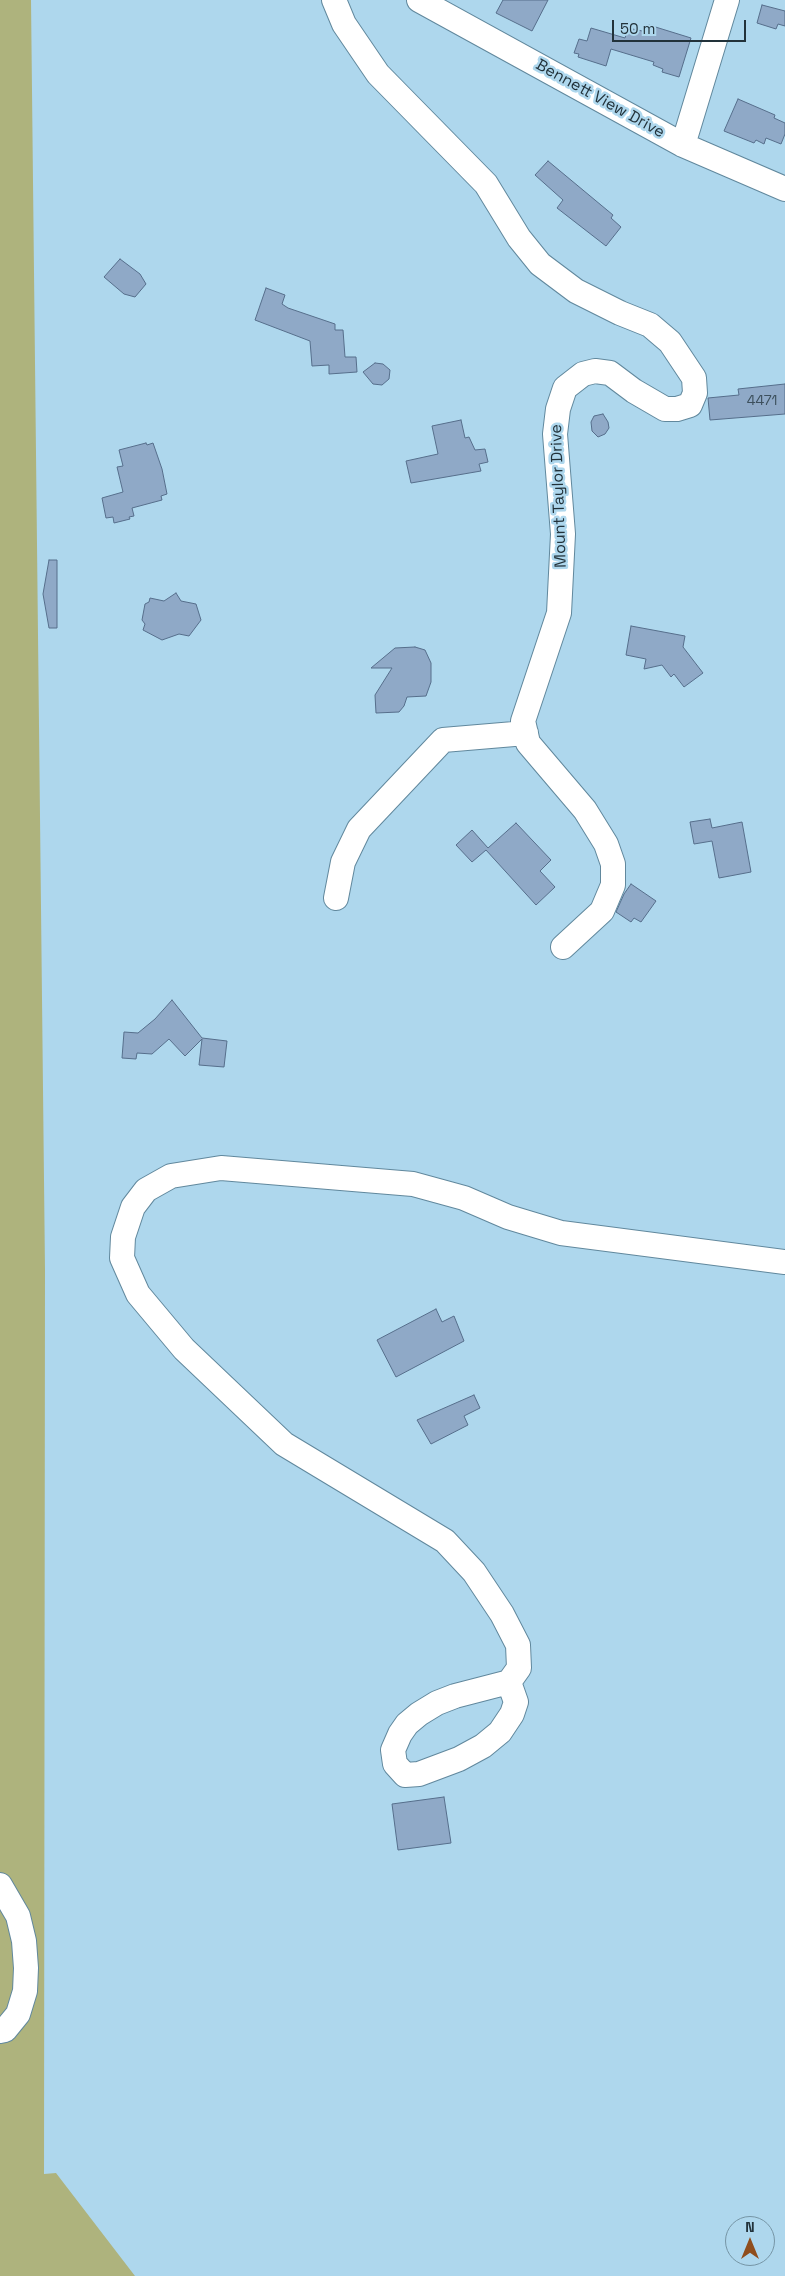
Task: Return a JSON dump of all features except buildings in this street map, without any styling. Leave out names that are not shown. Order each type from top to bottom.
[{"type":"street","name":"Mount Taylor Drive","points":[[334,0],[344,24],[378,74],[486,184],[519,238],[540,264],[576,291],[620,313],[650,325],[670,342],[694,378],[696,393],[690,405],[677,409],[665,409],[634,391],[610,373],[595,371],[583,374],[565,388],[558,409],[555,434],[563,534],[560,613],[522,722],[526,733]]},
{"type":"street","name":"Bennett View Drive","points":[[419,0],[683,145],[785,189]]},
{"type":"street","points":[[683,145],[727,0]]},
{"type":"street","points":[[336,898],[343,862],[359,829],[443,740],[526,733],[528,742],[585,810],[606,844],[613,864],[613,885],[602,911],[563,947]]},
{"type":"street","points":[[510,1682],[516,1702],[512,1714],[500,1732],[483,1746],[459,1759],[418,1774],[406,1775],[395,1764],[393,1750],[400,1734],[407,1724],[419,1714],[437,1703],[456,1696],[510,1682],[519,1668],[518,1645],[502,1614],[474,1572],[445,1541],[284,1444],[184,1349],[138,1294],[122,1258],[123,1237],[133,1206],[146,1190],[171,1176],[221,1168],[403,1183],[464,1198],[508,1217],[561,1233],[785,1262]]},
{"type":"street","points":[[0,1885],[18,1916],[24,1941],[26,1968],[25,1991],[18,2014],[5,2030],[0,2031]]},
{"type":"green space","points":[[0,0],[31,0],[45,1270],[44,2174],[56,2173],[135,2276],[0,2276]]}]
